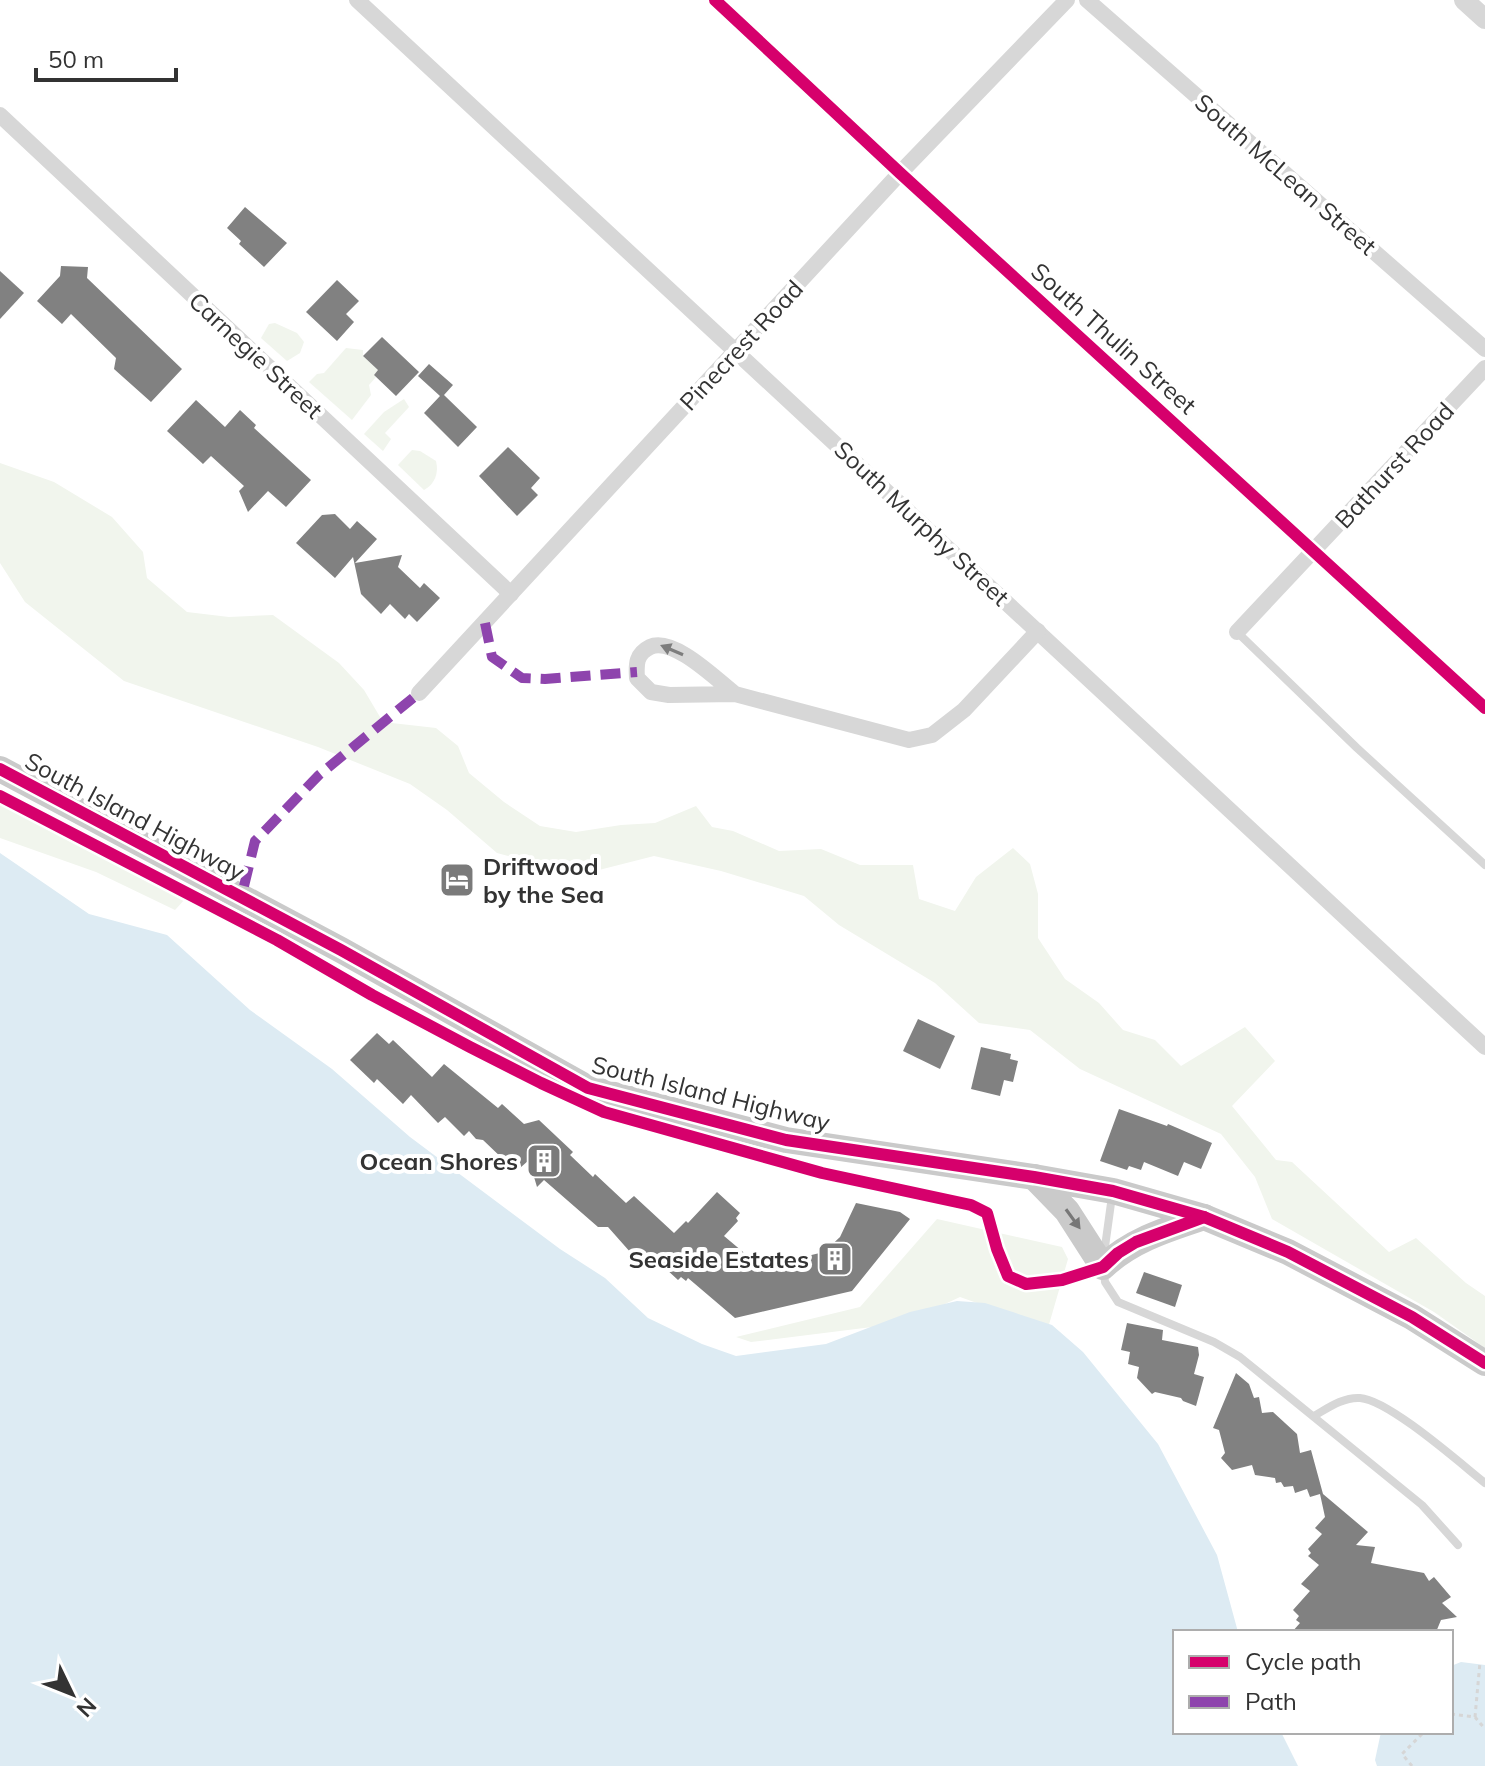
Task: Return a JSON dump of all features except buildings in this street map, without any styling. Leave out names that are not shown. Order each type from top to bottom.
[{"type":"main road","name":"South Island Highway","points":[[0,769],[341,950],[588,1088],[786,1140],[1113,1191],[1204,1217],[1288,1252],[1412,1317],[1485,1363]]},
{"type":"main road","points":[[1034,1177],[1067,1211],[1103,1267],[1136,1242],[1204,1217]]},
{"type":"street","name":"South Murphy Street","points":[[357,0],[1485,1047]]},
{"type":"street","name":"South Thulin Street","points":[[715,0],[1485,708]]},
{"type":"street","name":"Pinecrest Road","points":[[419,693],[900,173],[1067,0]]},
{"type":"street","name":"South McLean Street","points":[[1087,0],[1485,349]]},
{"type":"street","points":[[1464,0],[1485,19]]},
{"type":"street","name":"Carnegie Street","points":[[0,115],[511,594]]},
{"type":"street","name":"Bathurst Road","points":[[1237,632],[1485,368]]},
{"type":"street","points":[[735,694],[671,646],[656,644],[642,651],[636,662],[637,678],[651,692],[669,695],[735,694],[909,740],[932,735],[964,710],[1038,631]]},
{"type":"lane","points":[[1237,632],[1485,865]]},
{"type":"lane","points":[[1113,1191],[1103,1267],[1105,1282],[1118,1302],[1214,1342],[1240,1357],[1422,1505],[1458,1545]]},
{"type":"lane","points":[[1314,1416],[1339,1402],[1362,1398],[1392,1411],[1485,1483]]},
{"type":"path","points":[[1475,1717],[1480,1662]]},
{"type":"path","points":[[1453,1714],[1475,1717],[1485,1729]]},
{"type":"path","points":[[1412,1766],[1402,1754],[1422,1734]]},
{"type":"shaded area","points":[[275,323],[297,333],[304,342],[300,353],[287,361],[261,338],[269,324]]},
{"type":"shaded area","points":[[346,348],[363,350],[363,356],[378,370],[369,385],[371,395],[352,420],[309,382],[317,374],[324,373]]},
{"type":"shaded area","points":[[404,399],[409,407],[385,433],[391,439],[383,451],[364,434],[384,412]]},
{"type":"shaded area","points":[[412,450],[420,451],[436,461],[435,478],[424,490],[398,465]]},
{"type":"shaded area","points":[[0,463],[54,482],[112,517],[143,552],[147,578],[187,612],[229,617],[273,615],[339,663],[364,690],[383,722],[436,728],[458,746],[469,773],[540,826],[576,832],[655,823],[696,806],[712,827],[733,831],[779,851],[821,849],[860,865],[913,865],[919,899],[955,911],[976,877],[1013,848],[1030,864],[1038,894],[1038,938],[1065,979],[1099,1003],[1123,1030],[1155,1040],[1181,1066],[1245,1027],[1275,1061],[1232,1106],[1276,1160],[1292,1162],[1389,1252],[1416,1238],[1485,1296],[1485,1348],[1434,1312],[1272,1219],[1255,1177],[1221,1134],[1080,1069],[1030,1030],[979,1023],[935,983],[839,925],[804,896],[721,871],[654,856],[599,870],[551,868],[497,853],[447,810],[410,784],[318,747],[124,681],[25,602],[0,563]]},
{"type":"shaded area","points":[[0,803],[185,899],[175,910],[96,872],[0,838]]},
{"type":"shaded area","points":[[0,853],[89,914],[167,935],[250,1010],[332,1069],[410,1137],[560,1249],[605,1278],[648,1318],[702,1344],[736,1356],[826,1344],[910,1312],[957,1301],[985,1303],[1052,1325],[1083,1352],[1158,1444],[1217,1555],[1237,1630],[1173,1630],[1173,1734],[1282,1734],[1298,1766],[0,1766]]},
{"type":"shaded area","points":[[937,1219],[1062,1247],[1068,1259],[1048,1328],[960,1297],[904,1323],[751,1342],[736,1337],[860,1307]]},
{"type":"shaded area","points":[[1461,1662],[1485,1665],[1485,1766],[1377,1766],[1375,1760],[1381,1734],[1453,1734],[1453,1665]]},
{"type":"marked path","points":[[485,623],[492,657],[522,678],[637,672]]},
{"type":"marked path","points":[[244,886],[255,841],[319,775],[419,693]]},
{"type":"cycle path","points":[[715,0],[1485,708]]},
{"type":"cycle path","points":[[0,769],[341,950],[588,1088],[786,1140],[1113,1191],[1204,1217],[1288,1252],[1412,1317],[1485,1363]]},
{"type":"cycle path","points":[[0,796],[277,940],[470,1047],[604,1112],[822,1173],[971,1205],[987,1213],[1008,1276],[1026,1284],[1062,1280],[1103,1267],[1136,1242],[1204,1217]]},
{"type":"place","name":"Driftwood by the Sea","points":[[457,880]]},
{"type":"place","name":"Ocean Shores","points":[[544,1161]]},
{"type":"place","name":"Seaside Estates","points":[[835,1259]]}]
